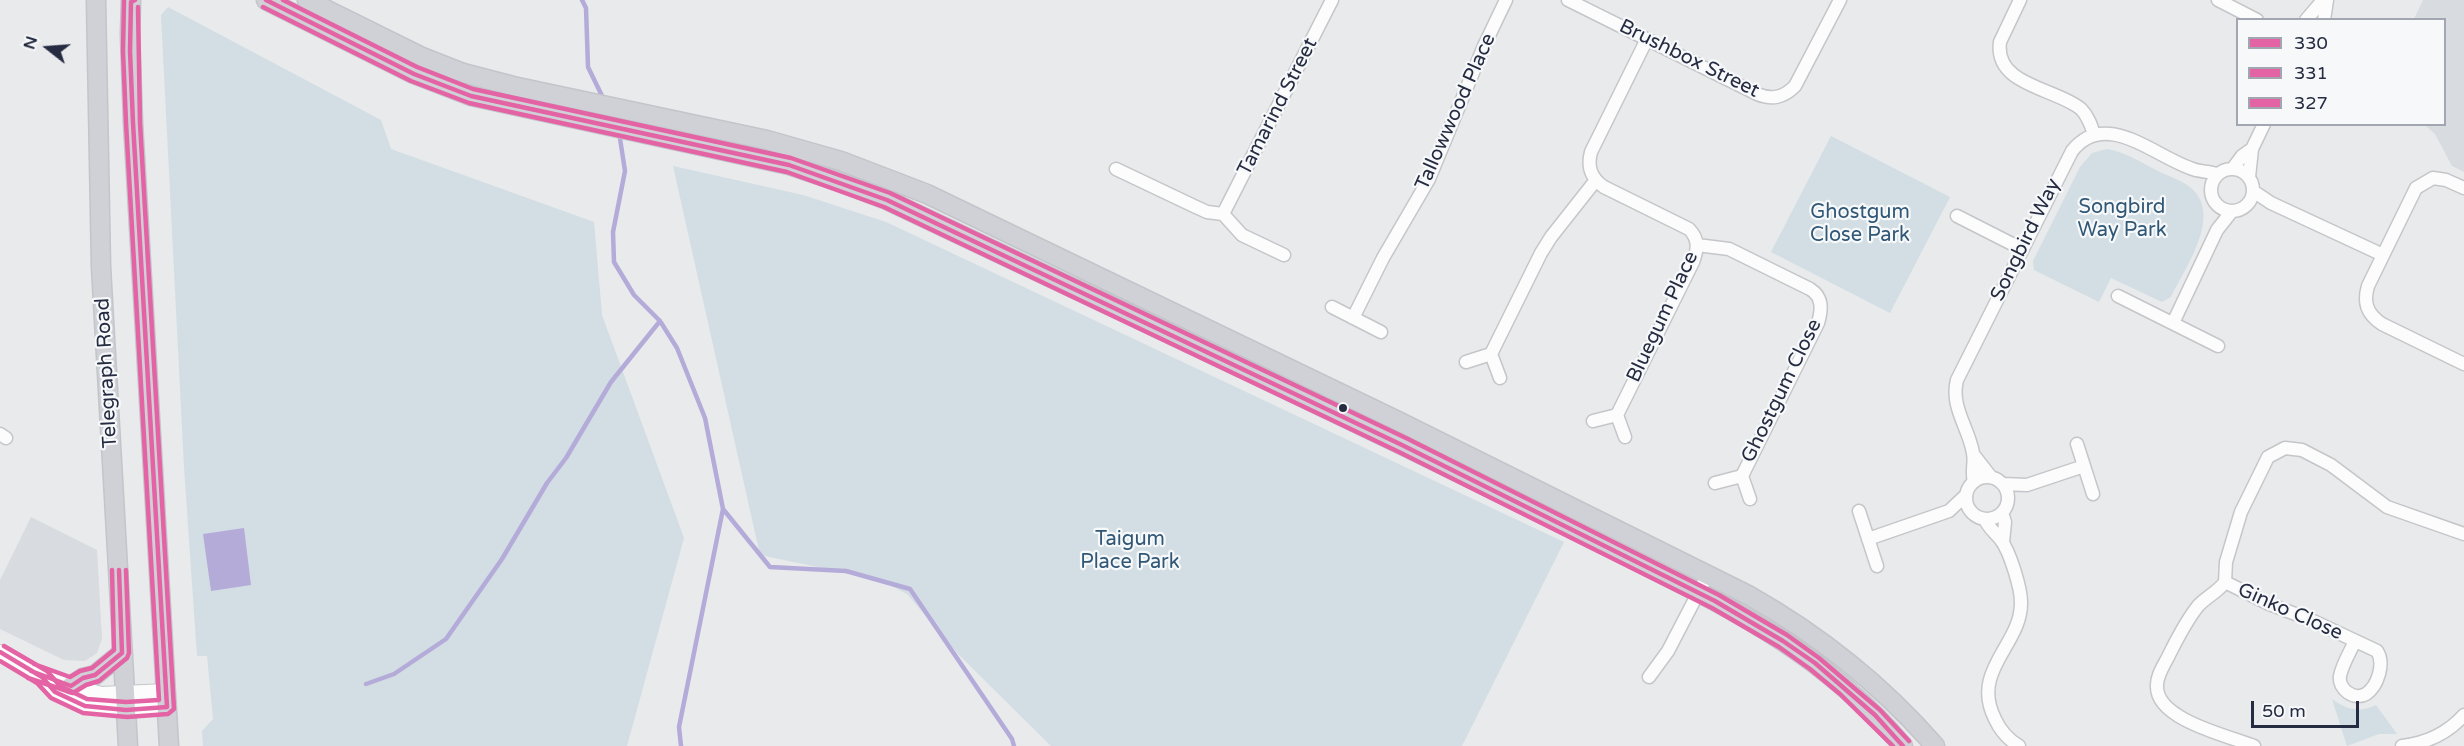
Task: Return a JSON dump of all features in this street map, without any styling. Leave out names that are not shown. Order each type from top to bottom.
[{"type":"main road","name":"Telegraph Road","points":[[96,0],[99,220],[128,746]]},
{"type":"main road","points":[[266,0],[414,74],[471,96],[789,165],[837,180],[886,201],[1276,383],[1699,592],[1753,621],[1807,656],[1864,704],[1903,746]]},
{"type":"main road","points":[[307,0],[444,66],[513,86],[805,150],[884,176],[927,194],[1708,574],[1783,615],[1847,660],[1890,698],[1935,746]]},
{"type":"main road","name":"Telegraph Road","points":[[133,1],[130,35],[132,111],[169,746]]},
{"type":"main road","points":[[71,686],[83,678],[95,675],[122,653]]},
{"type":"street","name":"Tamarind Street","points":[[1223,214],[1332,0]]},
{"type":"street","name":"Tallowwood Place","points":[[1353,318],[1383,258],[1429,179],[1484,46],[1506,0]]},
{"type":"street","name":"Brushbox Street","points":[[1568,0],[1756,94],[1769,98],[1780,97],[1790,92],[1799,80],[1840,0]]},
{"type":"street","points":[[2020,0],[2000,42],[1999,49],[2003,64],[2018,78],[2079,108],[2088,119],[2094,134],[2119,135],[2192,169],[2217,174],[2233,168],[2242,156],[2252,149]]},
{"type":"street","points":[[2218,0],[2253,18]]},
{"type":"street","points":[[2308,18],[2325,0]]},
{"type":"street","points":[[2324,18],[2325,0]]},
{"type":"street","points":[[1466,362],[1491,354],[1541,253],[1596,180],[1589,165],[1591,152],[1647,39]]},
{"type":"street","points":[[2217,174],[2211,187],[2212,197],[2219,206],[2232,211],[2238,210],[2251,196],[2249,177],[2252,149],[2263,126]]},
{"type":"street","name":"Songbird Way","points":[[1991,477],[1974,454],[1956,403],[1955,387],[2068,156],[2081,140],[2094,134]]},
{"type":"street","points":[[2233,168],[2249,177]]},
{"type":"street","points":[[1116,169],[1196,207],[1223,214],[1242,235],[1284,255]]},
{"type":"street","points":[[2192,169],[2211,187]]},
{"type":"street","points":[[2464,188],[2439,178],[2421,183],[2413,194],[2366,293],[2366,302],[2371,315],[2382,324],[2464,364]]},
{"type":"street","name":"Bluegum Place","points":[[1596,180],[1610,190],[1683,226],[1692,233],[1697,245],[1693,262],[1617,416]]},
{"type":"street","points":[[2251,196],[2383,255]]},
{"type":"street","points":[[2217,230],[2219,206]]},
{"type":"street","points":[[2173,323],[2217,230],[2232,211]]},
{"type":"street","points":[[1957,216],[2022,249]]},
{"type":"street","name":"Ghostgum Close","points":[[1697,245],[1721,246],[1735,251],[1810,289],[1815,292],[1821,302],[1818,323],[1742,476],[1750,499]]},
{"type":"street","points":[[2118,296],[2218,346]]},
{"type":"street","points":[[1332,307],[1381,332]]},
{"type":"street","points":[[1491,354],[1500,378]]},
{"type":"street","points":[[1593,421],[1617,416],[1625,437]]},
{"type":"street","points":[[2077,444],[2093,494]]},
{"type":"street","points":[[2254,746],[2175,714],[2164,706],[2157,689],[2162,669],[2188,620],[2206,598],[2225,582],[2226,562],[2241,512],[2268,457],[2284,448],[2296,448],[2324,461],[2379,502],[2395,511],[2447,526],[2464,534]]},
{"type":"street","name":"Songbird Way","points":[[1974,454],[1972,475],[1974,482]]},
{"type":"street","points":[[1868,539],[1949,511],[1966,495],[1974,482],[1985,477],[1991,477],[2003,484],[2027,485],[2084,466]]},
{"type":"street","name":"Ghostgum Close","points":[[1715,483],[1742,476]]},
{"type":"street","points":[[2003,484],[2008,501]]},
{"type":"street","points":[[1985,519],[2002,513],[2008,501],[2027,485]]},
{"type":"street","points":[[1966,495],[1971,511],[1985,519],[2003,542],[2018,584],[2021,605],[2018,620],[1989,679],[1988,693],[1991,712],[2009,739],[2019,746]]},
{"type":"street","points":[[1859,511],[1877,566]]},
{"type":"street","points":[[1949,511],[1963,513],[1971,511]]},
{"type":"street","points":[[2002,513],[2005,522],[2003,542]]},
{"type":"street","points":[[1649,677],[1668,651],[1708,574]]},
{"type":"street","name":"Ginko Close","points":[[2225,582],[2269,604],[2355,641]]},
{"type":"street","points":[[0,652],[42,677],[125,703]]},
{"type":"street","points":[[42,677],[55,692],[75,703],[93,708],[167,699]]},
{"type":"street","points":[[2402,746],[2438,736],[2455,725],[2464,715]]},
{"type":"shaded area","points":[[2423,0],[2464,0],[2464,172],[2452,166],[2435,134],[2426,126],[2446,126],[2446,18],[2414,18]]},
{"type":"shaded area","points":[[31,517],[97,550],[102,639],[97,653],[85,661],[64,660],[0,629],[0,580]]},
{"type":"shaded area","points":[[244,528],[251,585],[211,591],[203,534]]},
{"type":"green space","points":[[168,7],[381,120],[391,149],[594,222],[602,315],[684,538],[627,746],[203,746],[202,731],[213,719],[207,656],[197,656],[184,467],[161,15]]},
{"type":"green space","name":"Ghostgum Close Park","points":[[1831,136],[1950,197],[1890,313],[1771,252]]},
{"type":"green space","name":"Songbird Way Park","points":[[2107,149],[2128,156],[2181,181],[2200,199],[2203,212],[2198,242],[2171,297],[2162,302],[2111,278],[2099,302],[2034,270],[2033,261],[2080,167],[2092,153]]},
{"type":"green space","name":"Taigum Place Park","points":[[673,166],[803,195],[886,222],[1564,542],[1462,746],[1051,746],[959,655],[907,594],[880,580],[760,555]]},
{"type":"green space","points":[[2332,699],[2343,706],[2359,710],[2376,705],[2397,734],[2379,734],[2347,746]]},
{"type":"waterway","points":[[582,0],[586,8],[588,67],[604,100]]},
{"type":"waterway","points":[[619,132],[625,171],[613,232],[614,262],[634,295],[660,321],[677,348],[705,418],[723,509],[770,567],[846,571],[910,589],[1012,739],[1014,746]]},
{"type":"waterway","points":[[366,684],[394,674],[446,639],[502,559],[611,382],[660,321]]},
{"type":"waterway","points":[[681,746],[679,727],[723,509]]},
{"type":"transit line","name":"327","points":[[4,646],[47,671],[60,686],[87,699],[126,702],[159,700],[126,123],[123,51],[124,0]]},
{"type":"transit line","name":"330","points":[[0,652],[42,677],[55,692],[85,706],[126,710],[167,707],[133,123],[130,51],[131,2],[135,0]]},
{"type":"transit line","name":"330","points":[[266,0],[414,74],[471,96],[789,165],[887,200],[1402,445],[1715,601],[1783,641],[1815,663],[1875,715],[1903,746]]},
{"type":"transit line","name":"327","points":[[283,0],[417,67],[473,89],[791,158],[890,193],[1406,438],[1719,595],[1787,635],[1819,658],[1880,710],[1909,741]]},
{"type":"transit line","name":"331","points":[[0,661],[37,683],[51,698],[83,713],[127,717],[168,714],[174,709],[140,123],[138,7]]},
{"type":"transit line","name":"331","points":[[263,7],[411,81],[469,103],[787,172],[884,207],[1399,452],[1712,608],[1779,647],[1810,669],[1840,694],[1893,746]]},
{"type":"transit line","name":"327","points":[[34,664],[70,677],[92,668],[114,650],[112,570]]},
{"type":"transit line","name":"330","points":[[31,671],[71,686],[83,678],[95,675],[122,653],[119,570]]},
{"type":"transit line","name":"331","points":[[28,678],[73,693],[86,685],[99,681],[127,658],[129,653],[126,570]]}]
